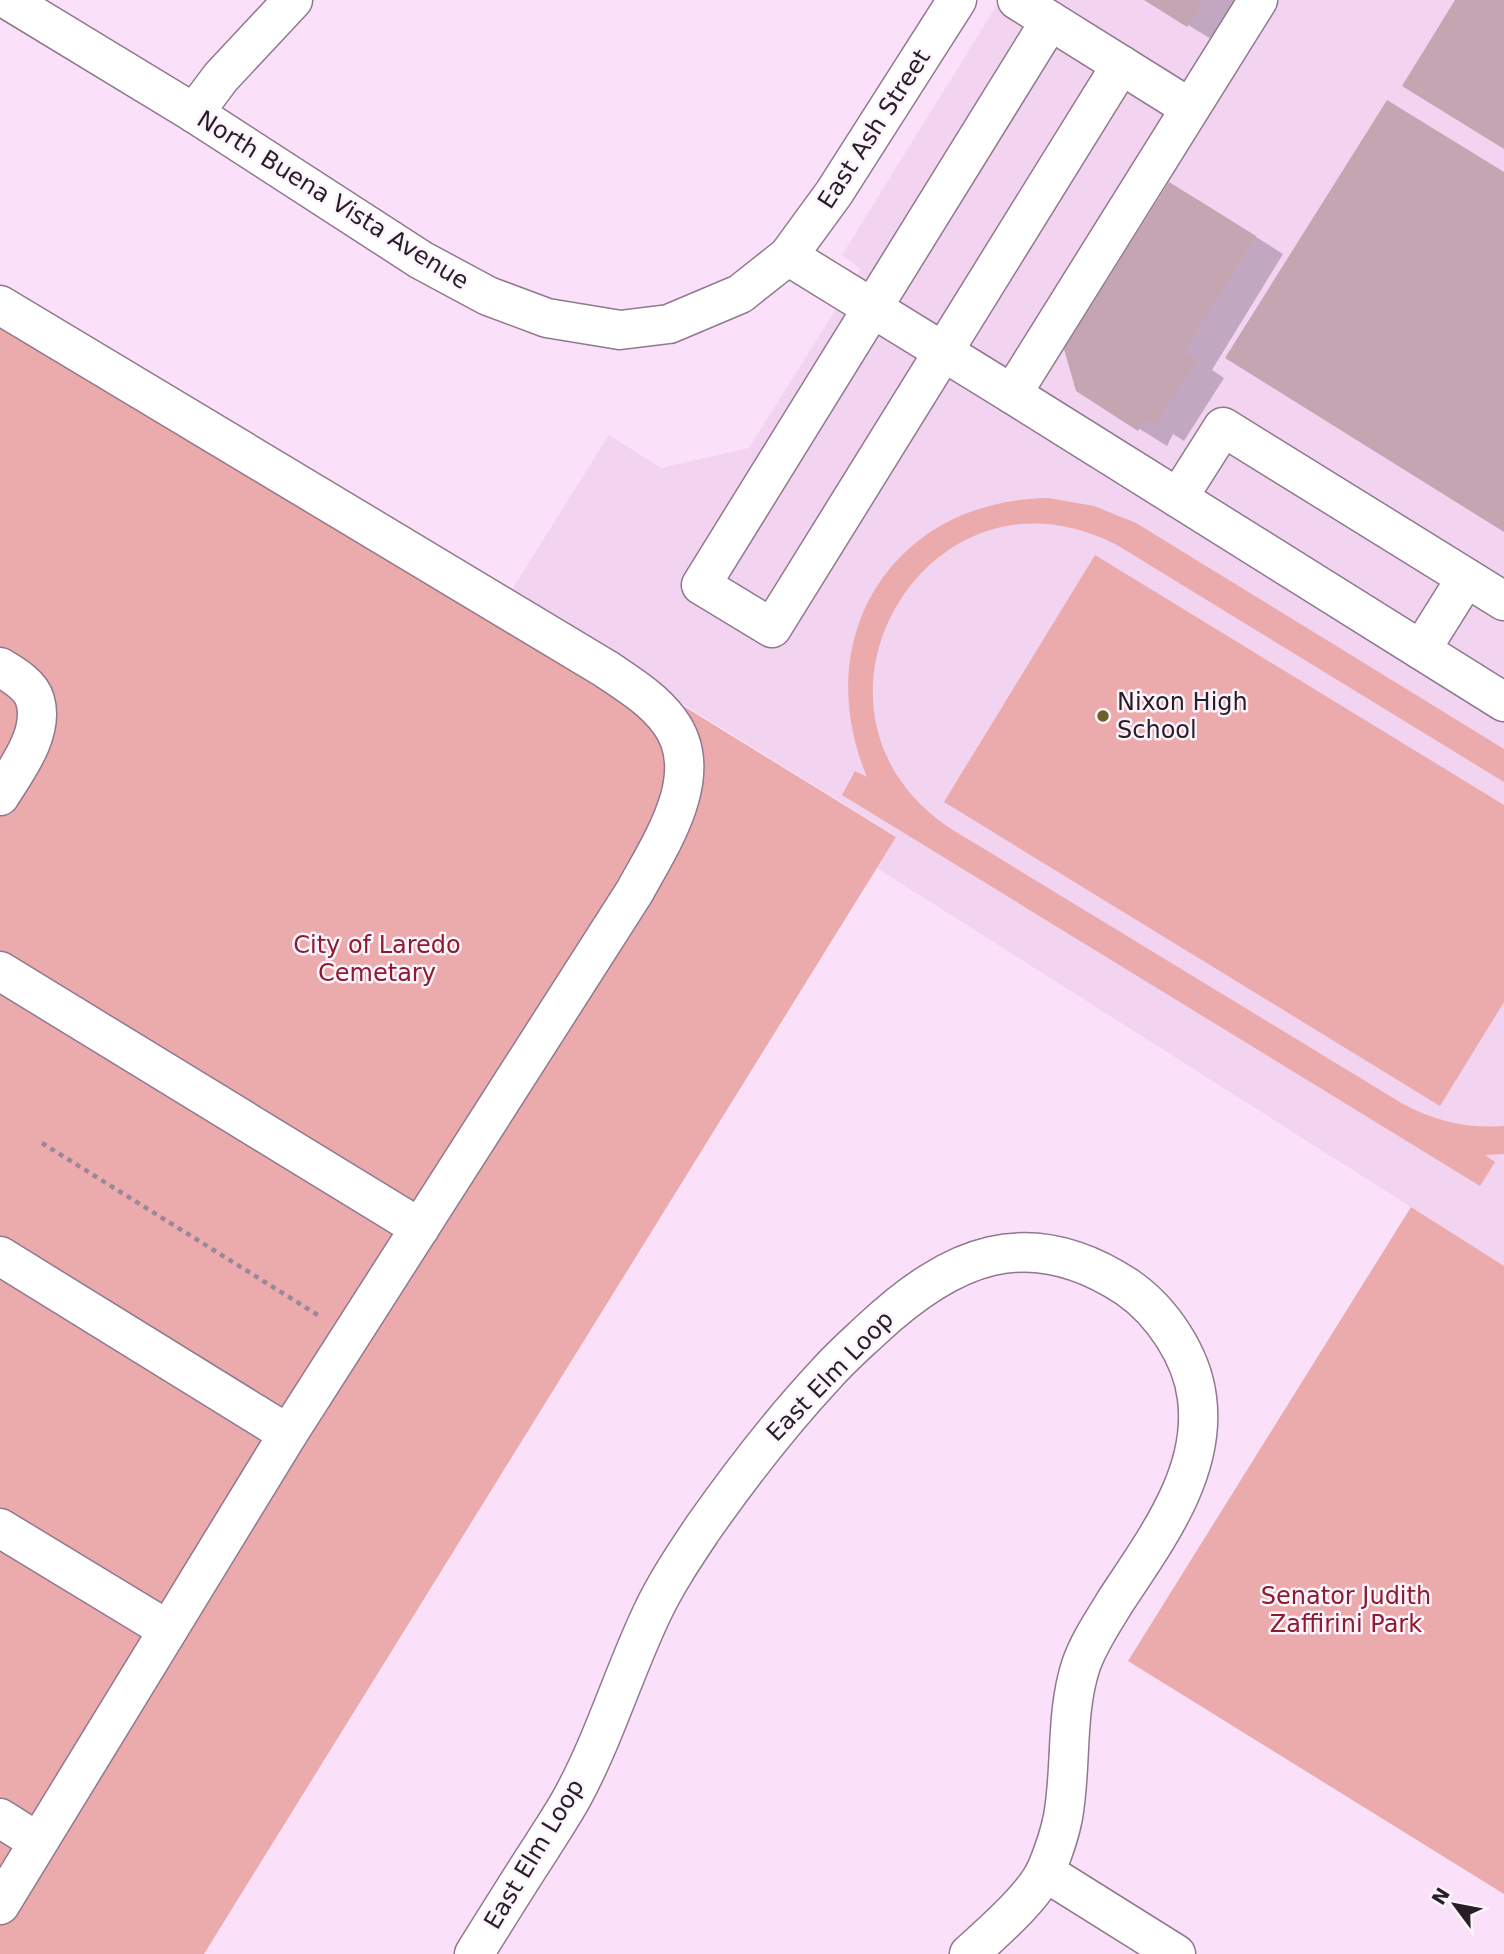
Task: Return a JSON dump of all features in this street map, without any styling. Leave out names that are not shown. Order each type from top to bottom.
[{"type":"street","name":"North Buena Vista Avenue","points":[[8,0],[194,113],[421,260],[488,296],[547,318],[620,330],[669,324],[740,294],[788,256]]},
{"type":"street","points":[[194,113],[221,77],[293,0]]},
{"type":"street","name":"East Ash Street","points":[[788,256],[834,194],[957,0]]},
{"type":"street","points":[[1017,0],[1190,108]]},
{"type":"street","points":[[1012,394],[1258,0]]},
{"type":"street","points":[[1050,21],[701,584],[713,592],[772,628],[1121,65]]},
{"type":"street","points":[[788,256],[1504,702]]},
{"type":"street","points":[[0,305],[606,669],[643,695],[670,722],[686,757],[677,812],[635,891],[288,1434],[0,1905]]},
{"type":"street","points":[[1178,498],[1223,427],[1504,601]]},
{"type":"street","points":[[1421,650],[1466,578]]},
{"type":"street","points":[[0,667],[18,677],[35,698],[38,723],[22,761],[0,796]]},
{"type":"street","points":[[0,971],[420,1228]]},
{"type":"street","name":"East Elm Loop","points":[[474,1954],[573,1796],[613,1710],[653,1611],[685,1555],[742,1471],[828,1371],[897,1306],[939,1276],[964,1264],[1019,1251],[1066,1257],[1107,1274],[1144,1298],[1168,1328],[1186,1360],[1197,1397],[1197,1441],[1185,1486],[1146,1554],[1094,1635],[1082,1665],[1073,1703],[1063,1818],[1045,1872],[1010,1916],[969,1954]]},
{"type":"street","points":[[0,1256],[288,1434]]},
{"type":"street","points":[[0,1528],[168,1630]]},
{"type":"street","points":[[0,1818],[38,1842]]},
{"type":"street","points":[[1045,1872],[1176,1954]]},
{"type":"path","points":[[42,1143],[325,1320]]},
{"type":"shaded area","name":"Nixon High School","points":[[1000,0],[1504,0],[1504,1266],[877,868],[896,836],[508,596],[609,435],[661,468],[749,448],[861,269],[842,255]]},
{"type":"green space","name":"City of Laredo Cemetary","points":[[0,285],[896,837],[204,1954],[0,1954]]},
{"type":"green space","points":[[1048,498],[1094,506],[1136,523],[1504,749],[1504,782],[1117,545],[1049,524],[987,531],[936,560],[897,605],[876,660],[875,719],[898,777],[948,827],[1403,1104],[1452,1122],[1504,1126],[1504,1154],[1485,1155],[1495,1162],[1480,1186],[842,795],[855,771],[867,777],[852,725],[849,674],[858,627],[878,585],[907,550],[946,523],[994,505]]},
{"type":"green space","points":[[1095,555],[1504,805],[1504,1002],[1440,1106],[944,802]]},
{"type":"green space","name":"Senator Judith Zaffirini Park","points":[[1411,1207],[1504,1266],[1504,1894],[1128,1661]]},
{"type":"building","points":[[1144,0],[1204,0],[1187,27]]},
{"type":"building","points":[[1455,0],[1504,0],[1504,149],[1402,86]]},
{"type":"building","points":[[1387,100],[1504,172],[1504,532],[1225,358]]},
{"type":"building","points":[[1169,182],[1256,236],[1184,352],[1197,360],[1155,426],[1144,420],[1138,431],[1076,391],[1064,349]]},
{"type":"place","name":"Nixon High School","points":[[1103,716]]}]
